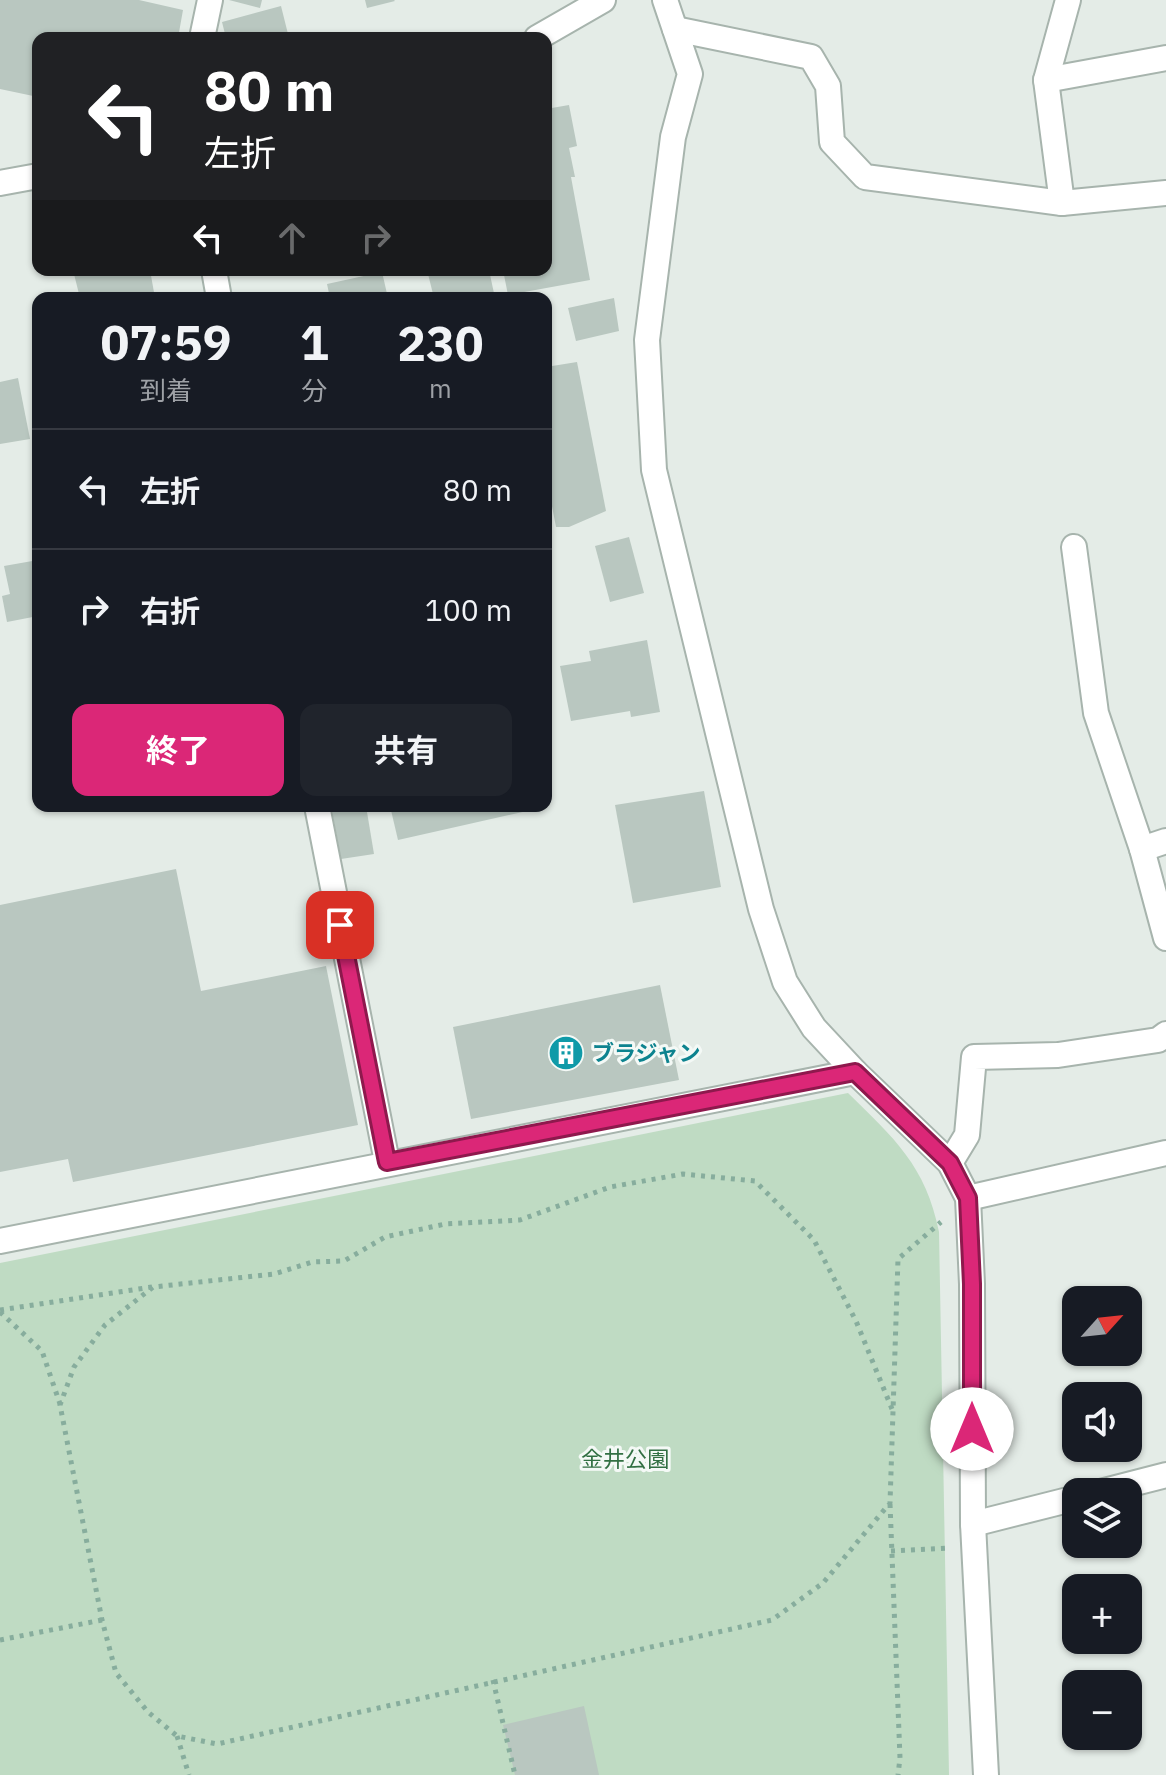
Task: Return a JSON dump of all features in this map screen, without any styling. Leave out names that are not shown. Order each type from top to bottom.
[{"type":"street","points":[[203,32],[210,0]]},
{"type":"street","points":[[547,32],[603,0]]},
{"type":"street","points":[[665,0],[690,74],[673,137],[647,340],[654,470],[761,909],[785,982],[814,1028],[950,1163],[968,1198],[972,1284],[974,1536],[986,1775]]},
{"type":"street","points":[[1062,203],[1046,80],[1068,0]]},
{"type":"street","points":[[675,29],[811,57],[828,86],[832,142],[865,177],[1062,203],[1166,193]]},
{"type":"street","points":[[1046,80],[1166,58]]},
{"type":"street","points":[[0,183],[32,177]]},
{"type":"street","points":[[1074,547],[1096,713],[1142,849],[1166,938]]},
{"type":"street","points":[[318,812],[387,1162]]},
{"type":"street","points":[[1142,849],[1166,841]]},
{"type":"street","points":[[950,1163],[967,1135],[974,1057],[1058,1055],[1158,1040],[1166,1034]]},
{"type":"street","points":[[0,1241],[387,1162],[855,1072]]},
{"type":"street","points":[[968,1198],[1166,1153]]},
{"type":"street","points":[[1142,1481],[1166,1475]]},
{"type":"street","points":[[974,1536],[1062,1503]]},
{"type":"path","points":[[0,1311],[153,1287],[274,1274],[312,1262],[344,1261],[385,1237],[445,1224],[520,1220],[610,1187],[683,1174],[755,1181],[814,1240],[856,1321],[892,1409]]},
{"type":"path","points":[[898,1775],[900,1758],[890,1503],[898,1259],[968,1198]]},
{"type":"path","points":[[60,1405],[74,1367],[105,1325],[153,1287]]},
{"type":"path","points":[[0,1311],[42,1351],[60,1405],[102,1620],[116,1673],[148,1712],[177,1736],[217,1744],[772,1620],[823,1583],[890,1503]]},
{"type":"path","points":[[891,1551],[974,1536]]},
{"type":"path","points":[[0,1640],[102,1620]]},
{"type":"path","points":[[493,1680],[515,1775]]},
{"type":"path","points":[[177,1736],[189,1775]]},
{"type":"green space","name":"金井公園","points":[[848,1093],[894,1139],[917,1171],[939,1232],[949,1775],[0,1775],[0,1263]]},
{"type":"building","points":[[0,0],[139,0],[183,10],[179,32],[32,32],[32,96],[0,89]]},
{"type":"building","points":[[229,0],[262,0],[260,8]]},
{"type":"building","points":[[365,0],[394,0],[395,1],[367,8]]},
{"type":"building","points":[[281,6],[288,32],[224,32],[222,22]]},
{"type":"building","points":[[569,105],[577,146],[569,148],[575,177],[571,177],[590,280],[524,292],[507,292],[504,276],[552,276],[552,108]]},
{"type":"building","points":[[74,276],[151,276],[154,292],[78,292]]},
{"type":"building","points":[[364,276],[383,276],[387,292],[329,292],[327,284]]},
{"type":"building","points":[[428,276],[490,276],[494,292],[432,292]]},
{"type":"building","points":[[614,298],[619,331],[576,341],[568,308]]},
{"type":"building","points":[[577,362],[606,511],[569,527],[556,527],[552,506],[552,366]]},
{"type":"building","points":[[18,378],[30,439],[0,444],[0,382]]},
{"type":"building","points":[[629,537],[644,593],[610,602],[595,546]]},
{"type":"building","points":[[32,561],[32,617],[7,622],[2,596],[10,594],[4,566]]},
{"type":"building","points":[[647,640],[660,712],[631,717],[630,711],[571,721],[560,666],[591,661],[589,651]]},
{"type":"building","points":[[704,791],[721,887],[633,903],[615,805]]},
{"type":"building","points":[[332,812],[367,812],[374,854],[341,859]]},
{"type":"building","points":[[391,812],[523,812],[398,840]]},
{"type":"building","points":[[176,869],[201,991],[326,966],[358,1125],[73,1182],[68,1159],[0,1172],[0,905]]},
{"type":"building","name":"ブラジャン","points":[[660,985],[679,1080],[471,1119],[453,1027]]},
{"type":"building","points":[[584,1706],[599,1775],[515,1775],[503,1725]]},
{"type":"place","name":"ブラジャン","points":[[566,1053]]},
{"type":"route","points":[[340,925],[387,1162],[855,1072],[950,1163],[968,1198],[972,1284],[972,1429]]}]
